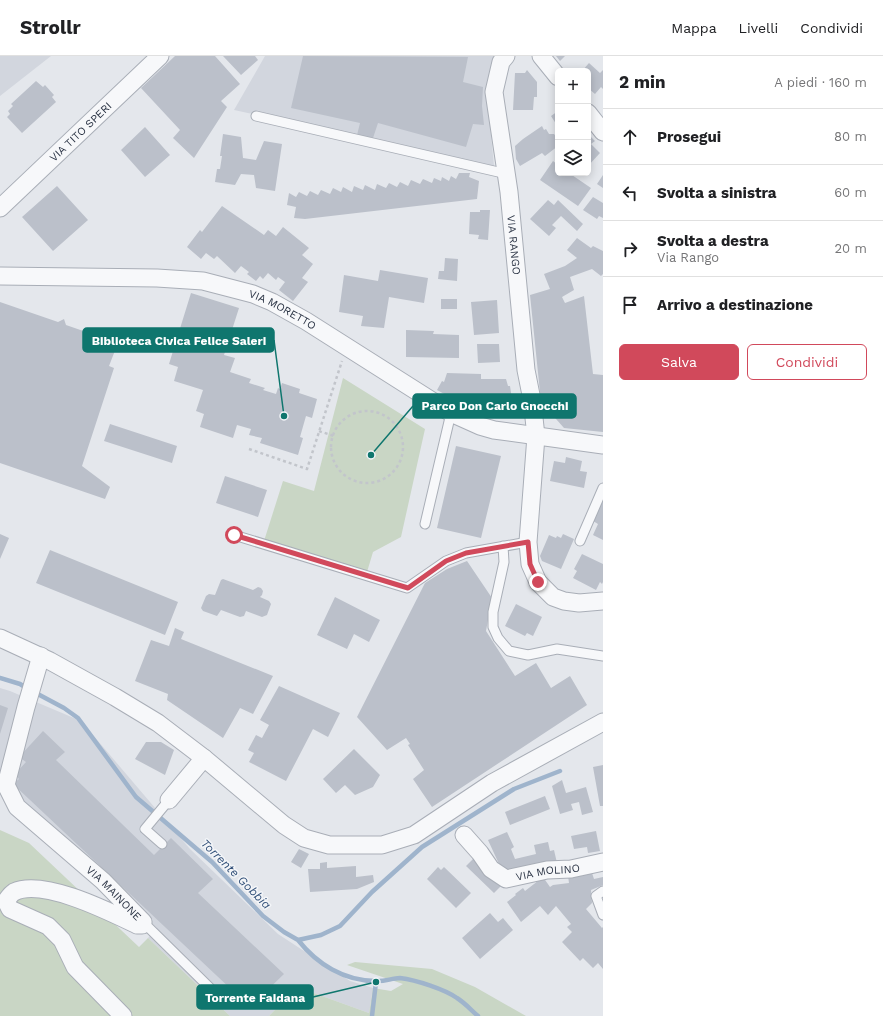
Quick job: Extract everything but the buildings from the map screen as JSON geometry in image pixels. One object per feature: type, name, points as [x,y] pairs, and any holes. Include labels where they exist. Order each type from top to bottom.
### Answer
[{"type":"street","name":"VIA TITO SPERI","points":[[0,208],[160,56]]},
{"type":"street","name":"VIA RANGO","points":[[506,56],[501,62],[494,92],[507,174],[526,370],[532,400],[536,436],[528,542],[530,564],[538,582],[553,597],[564,601],[579,603],[603,601]]},
{"type":"street","points":[[541,56],[555,72]]},
{"type":"street","points":[[591,117],[603,132]]},
{"type":"street","name":"VIA MORETTO","points":[[0,276],[158,278],[203,281],[253,294],[272,302],[306,321],[452,414],[480,426],[494,430],[536,436]]},
{"type":"street","points":[[536,436],[603,445]]},
{"type":"street","points":[[0,638],[39,663],[115,697],[158,723],[204,758],[284,825],[304,838],[329,845],[382,845],[414,836],[492,783],[603,722]]},
{"type":"street","name":"VIA MAINONE","points":[[39,663],[6,785],[17,807],[103,882],[143,922],[142,925],[137,925],[102,908],[50,890],[22,889],[3,900],[10,909],[48,926],[62,940],[75,967],[123,1016]]},
{"type":"street","points":[[169,800],[204,758]]},
{"type":"street","name":"VIA MOLINO","points":[[464,835],[480,853],[491,869],[506,879],[547,870],[571,869],[603,862]]},
{"type":"lane","points":[[256,116],[507,174]]},
{"type":"lane","points":[[425,524],[452,414]]},
{"type":"lane","points":[[580,541],[603,488]]},
{"type":"lane","points":[[234,535],[408,588],[446,561],[466,553],[528,542]]},
{"type":"lane","points":[[503,546],[504,562],[493,612],[493,627],[498,638],[509,651],[528,655],[557,649],[603,656]]},
{"type":"lane","points":[[162,844],[145,829],[169,800]]},
{"type":"lane","points":[[603,892],[596,896],[603,915]]},
{"type":"lane","points":[[143,922],[210,988]]},
{"type":"path","points":[[249,449],[307,468],[346,347]]},
{"type":"path","points":[[367,411],[379,413],[398,427],[404,450],[401,462],[385,479],[374,483],[362,483],[350,479],[341,472],[334,462],[332,450],[334,436],[337,428],[345,419],[356,413],[367,411]]},
{"type":"path","points":[[319,431],[334,436]]},
{"type":"shaded area","points":[[0,56],[51,56],[0,96]]},
{"type":"shaded area","points":[[265,56],[494,56],[487,93],[494,166],[234,110]]},
{"type":"shaded area","points":[[0,688],[81,721],[190,849],[278,934],[350,981],[373,988],[369,1013],[297,987],[269,1016],[230,1016],[148,938],[157,928],[18,795],[0,791]]},
{"type":"green space","points":[[343,378],[425,429],[401,537],[373,552],[367,572],[264,541],[283,481],[314,491]]},
{"type":"green space","points":[[0,830],[29,843],[139,947],[148,938],[230,1016],[0,1016]]},
{"type":"green space","points":[[355,962],[432,969],[475,987],[526,1016],[269,1016],[297,987],[369,1013],[373,988],[391,991],[403,984],[347,965]]},
{"type":"waterway","name":"Torrente Gobbia","points":[[0,678],[20,684],[28,689]]},
{"type":"waterway","name":"Torrente Gobbia","points":[[34,692],[64,708],[78,718],[136,797],[212,862],[263,916],[284,932],[298,940],[321,935],[340,926],[372,892],[422,847],[514,789],[560,771]]},
{"type":"waterway","points":[[298,940],[314,957],[332,970],[353,978],[364,980],[379,981],[400,978],[422,983],[437,988],[463,1002],[478,1016]]},
{"type":"waterway","points":[[372,1016],[376,982]]},
{"type":"place","name":"Biblioteca Civica Felice Saleri","points":[[284,416]]},
{"type":"place","name":"Parco Don Carlo Gnocchi","points":[[371,455]]},
{"type":"place","name":"Torrente Faidana","points":[[376,982]]},
{"type":"route","points":[[234,535],[408,588],[446,561],[466,553],[528,542],[530,564],[538,582]]}]
